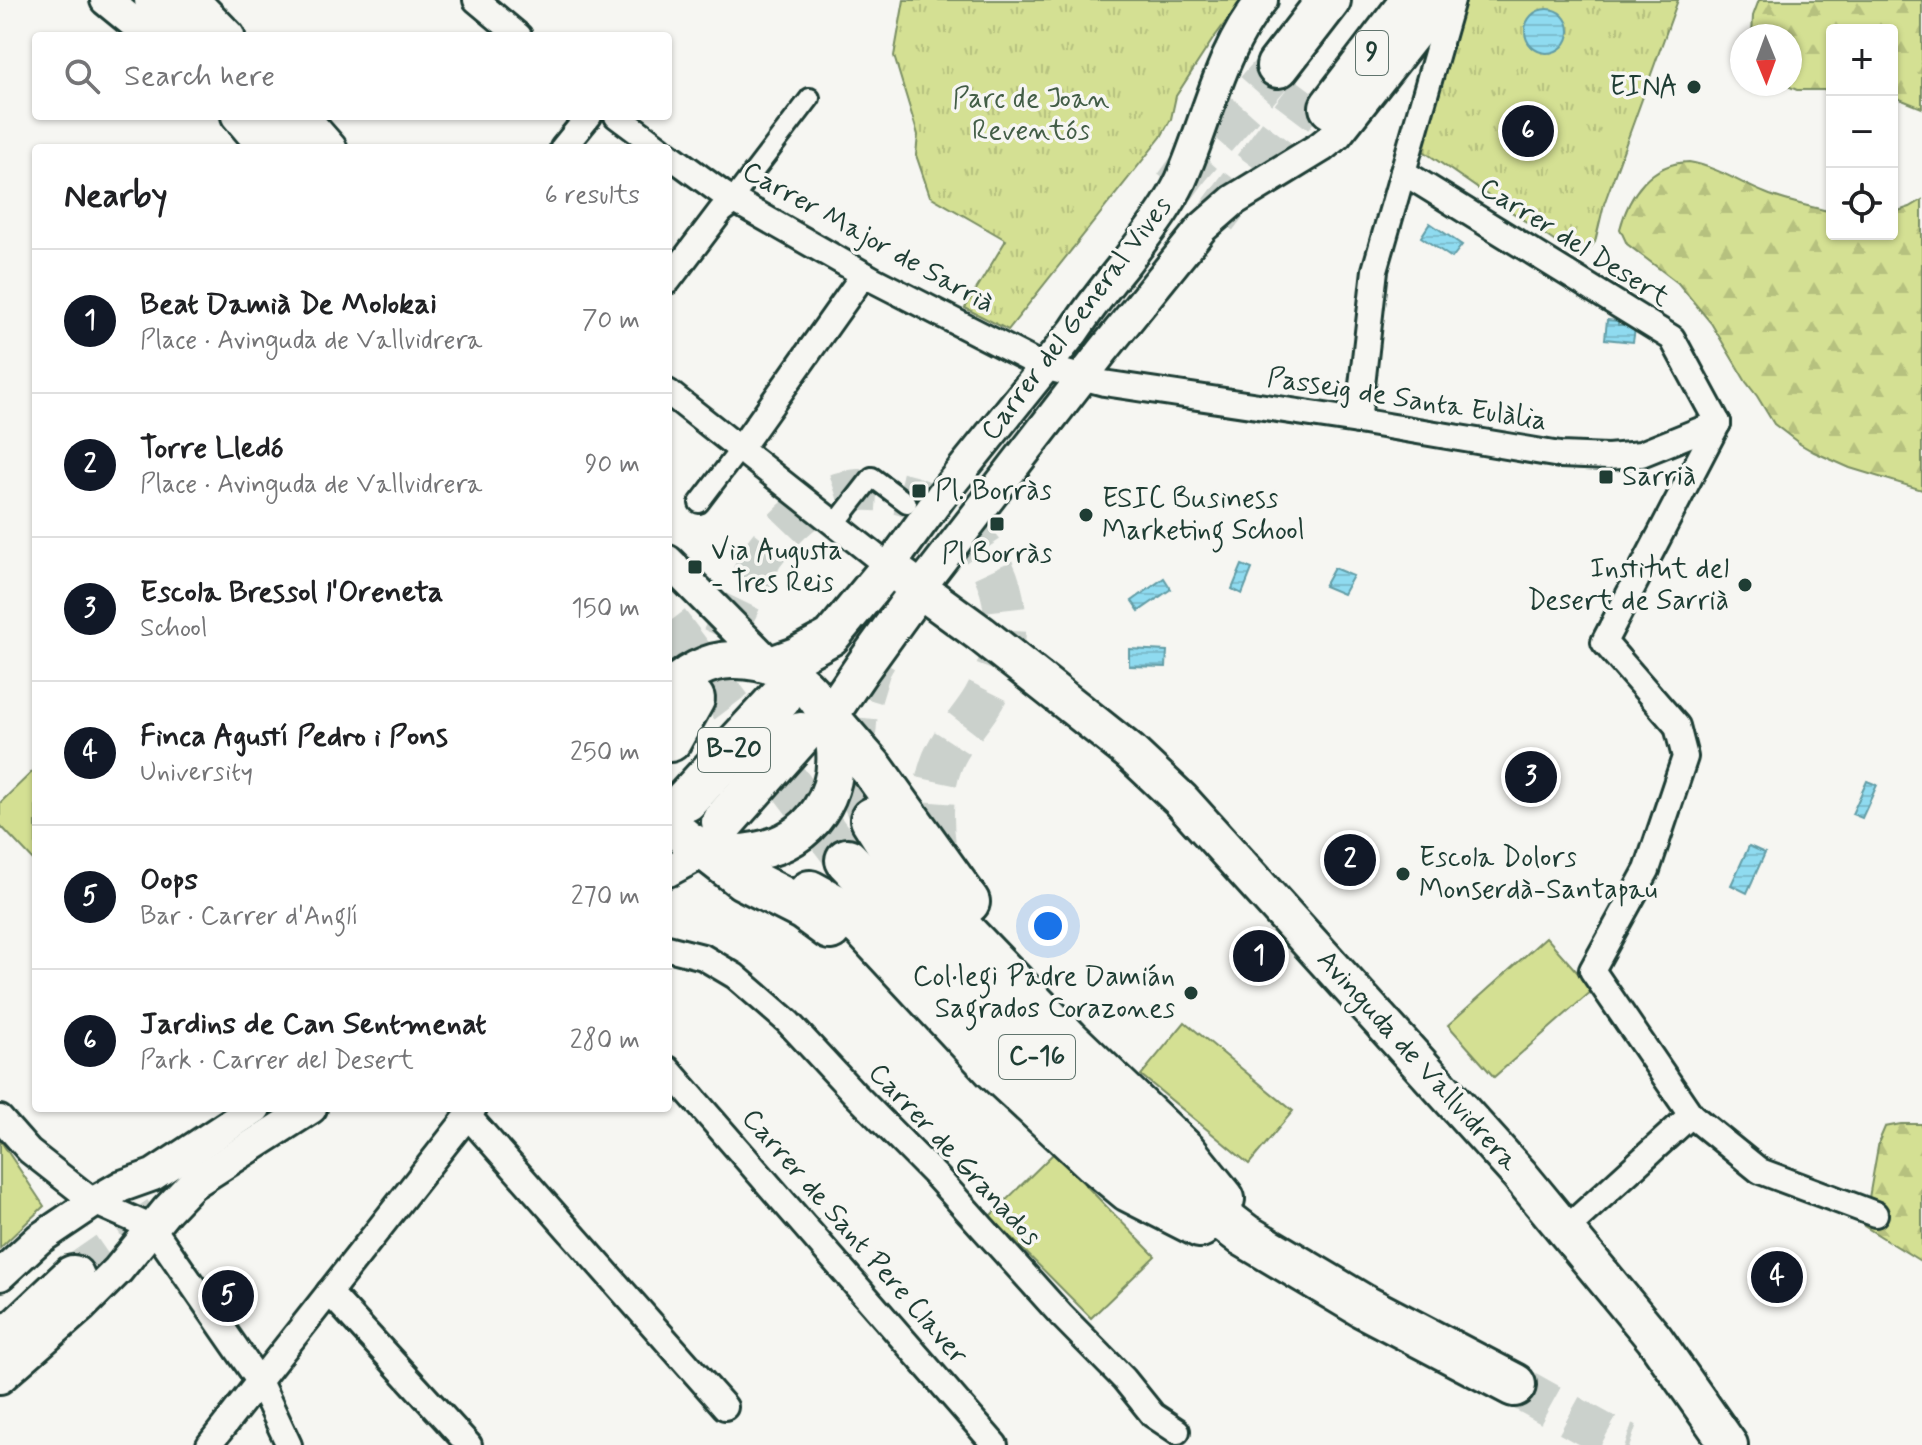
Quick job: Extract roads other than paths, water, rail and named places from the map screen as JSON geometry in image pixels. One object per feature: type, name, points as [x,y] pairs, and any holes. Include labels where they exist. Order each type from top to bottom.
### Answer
[{"type":"highway","points":[[156,0],[190,32]]},
{"type":"highway","points":[[1295,0],[1266,58],[1329,0]]},
{"type":"highway","name":"9","points":[[1381,0],[1321,99],[1413,0]]},
{"type":"highway","points":[[274,120],[295,144]]},
{"type":"highway","name":"B-20","points":[[677,811],[776,682]]},
{"type":"highway","points":[[672,731],[680,695]]},
{"type":"highway","points":[[815,726],[874,771],[989,929],[1047,992],[1136,1106]]},
{"type":"highway","name":"B-20","points":[[715,836],[815,726]]},
{"type":"highway","points":[[872,819],[896,857],[960,928],[1068,1040],[1185,1152],[1217,1190],[1244,1235]]},
{"type":"highway","points":[[715,836],[723,865],[804,909],[854,946],[938,1032],[994,1068]]},
{"type":"highway","name":"C-16","points":[[847,860],[1019,1041],[1148,1161],[1244,1235],[1363,1306],[1514,1385]]},
{"type":"highway","points":[[943,886],[960,928]]},
{"type":"highway","points":[[810,892],[843,910],[863,927],[994,1068],[1129,1190],[1200,1226],[1244,1235]]},
{"type":"highway","points":[[0,1307],[61,1269],[0,1346]]},
{"type":"main road","name":"Avinguda de Vallvidrera","points":[[889,567],[1047,685],[1165,783],[1519,1174],[1654,1338],[1729,1445]]},
{"type":"main road","name":"Carrer del General Vives","points":[[776,682],[796,656],[831,637],[889,567]]},
{"type":"main road","name":"Carrer del General Vives","points":[[815,726],[919,589]]},
{"type":"main road","points":[[677,811],[691,842],[715,836],[736,853],[767,848],[796,834],[812,820],[824,802],[835,769],[834,743],[815,726],[821,703],[787,671],[776,682],[758,661],[726,660],[698,668],[674,684],[680,695]]},
{"type":"street","points":[[106,0],[145,32]]},
{"type":"street","points":[[194,0],[225,32]]},
{"type":"street","points":[[476,0],[514,32]]},
{"type":"street","name":"Carrer del General Vives","points":[[889,567],[936,502],[1074,331],[1161,216],[1180,180],[1229,50],[1262,0]]},
{"type":"street","name":"Carrer del General Vives","points":[[919,589],[1202,228],[1234,200],[1337,134],[1443,0]]},
{"type":"street","points":[[1358,421],[1375,270],[1452,0]]},
{"type":"street","points":[[672,276],[721,211],[734,201],[810,98]]},
{"type":"street","points":[[240,120],[261,144]]},
{"type":"street","points":[[306,120],[328,144]]},
{"type":"street","points":[[566,144],[586,120]]},
{"type":"street","points":[[622,120],[655,144]]},
{"type":"street","name":"Carrer Major de Sarrià","points":[[672,157],[734,201],[864,274],[1044,367],[1083,378]]},
{"type":"street","name":"Carrer del Desert","points":[[1403,172],[1672,338],[1718,423]]},
{"type":"street","points":[[699,503],[864,274]]},
{"type":"street","name":"Passeig de Santa Eulàlia","points":[[1083,378],[1560,455],[1608,457],[1641,454],[1718,423]]},
{"type":"street","points":[[672,395],[889,567]]},
{"type":"street","points":[[1718,423],[1604,642],[1677,726],[1685,757],[1647,870],[1592,970],[1691,1115],[1760,1171],[1875,1214]]},
{"type":"street","points":[[840,518],[872,477],[907,503]]},
{"type":"street","points":[[672,565],[776,682]]},
{"type":"street","points":[[672,868],[715,836]]},
{"type":"street","name":"Carrer de Granados","points":[[672,949],[703,957],[735,976],[788,1022],[937,1177],[1062,1316],[1124,1379],[1153,1415],[1177,1431]]},
{"type":"street","name":"Carrer de Sant Pere Claver","points":[[672,1074],[995,1445]]},
{"type":"street","points":[[0,1275],[39,1239],[94,1202],[122,1186],[153,1175],[249,1112]]},
{"type":"street","points":[[0,1378],[118,1270],[192,1184],[305,1112]]},
{"type":"street","points":[[209,1445],[471,1112],[725,1407]]},
{"type":"street","points":[[1565,1230],[1691,1115]]},
{"type":"street","points":[[0,1118],[29,1151],[94,1202],[153,1228],[259,1381],[289,1445]]},
{"type":"street","points":[[329,1292],[469,1445]]},
{"type":"water","points":[[1547,9],[1562,16],[1569,31],[1562,46],[1547,53],[1532,46],[1525,31],[1532,16]]},
{"type":"water","points":[[1430,223],[1462,245],[1452,258],[1421,237]]},
{"type":"water","points":[[1607,320],[1618,321],[1618,325],[1629,325],[1635,329],[1633,342],[1605,339]]},
{"type":"water","points":[[1242,565],[1252,569],[1242,594],[1232,589]]},
{"type":"water","points":[[1334,568],[1353,576],[1343,594],[1324,586]]},
{"type":"water","points":[[1164,578],[1171,589],[1139,611],[1132,601]]},
{"type":"water","points":[[1129,649],[1167,651],[1166,667],[1129,666]]},
{"type":"water","points":[[1867,781],[1877,785],[1862,818],[1852,814]]},
{"type":"water","points":[[1749,846],[1765,853],[1747,893],[1731,885]]},
{"type":"tunnel","points":[[1175,187],[1278,66]]},
{"type":"tunnel","points":[[1216,218],[1311,91]]},
{"type":"tunnel","points":[[695,695],[762,556],[781,532],[803,512],[829,497],[859,490],[893,492],[925,502],[952,519],[975,541],[992,567],[1003,597],[1005,630],[999,664],[990,686],[950,747],[937,778],[933,819],[940,873]]},
{"type":"tunnel","points":[[672,628],[847,860]]},
{"type":"tunnel","points":[[872,819],[858,789],[854,746],[857,711],[870,668],[879,652]]},
{"type":"tunnel","points":[[73,1277],[164,1214]]},
{"type":"tunnel","points":[[1514,1385],[1612,1439],[1630,1445]]},
{"type":"place","name":"EINA","points":[[1694,87]]},
{"type":"place","name":"Jardins de Can Sentmenat","points":[[1528,131]]},
{"type":"place","name":"Sarrià","points":[[1606,477]]},
{"type":"place","name":"Pl. Borràs","points":[[919,491]]},
{"type":"place","name":"ESIC Business Marketing School","points":[[1086,515]]},
{"type":"place","name":"Pl Borràs","points":[[997,524]]},
{"type":"place","name":"Via Augusta - Tres Reis","points":[[695,567]]},
{"type":"place","name":"Institut del Desert de Sarrià","points":[[1745,585]]},
{"type":"place","name":"Escola Bressol l'Oreneta","points":[[1531,777]]},
{"type":"place","name":"Torre Lledó","points":[[1350,860]]},
{"type":"place","name":"Escola Dolors Monserdà-Santapau","points":[[1403,874]]},
{"type":"place","name":"Beat Damià De Molokai","points":[[1259,956]]},
{"type":"place","name":"Col·legi Padre Damián Sagrados Corazones","points":[[1191,993]]},
{"type":"place","name":"Finca Agustí Pedro i Pons","points":[[1777,1277]]},
{"type":"place","name":"Oops","points":[[228,1296]]},
{"type":"park label","name":"Parc de Joan Reventós","points":[[1031,115]]}]
